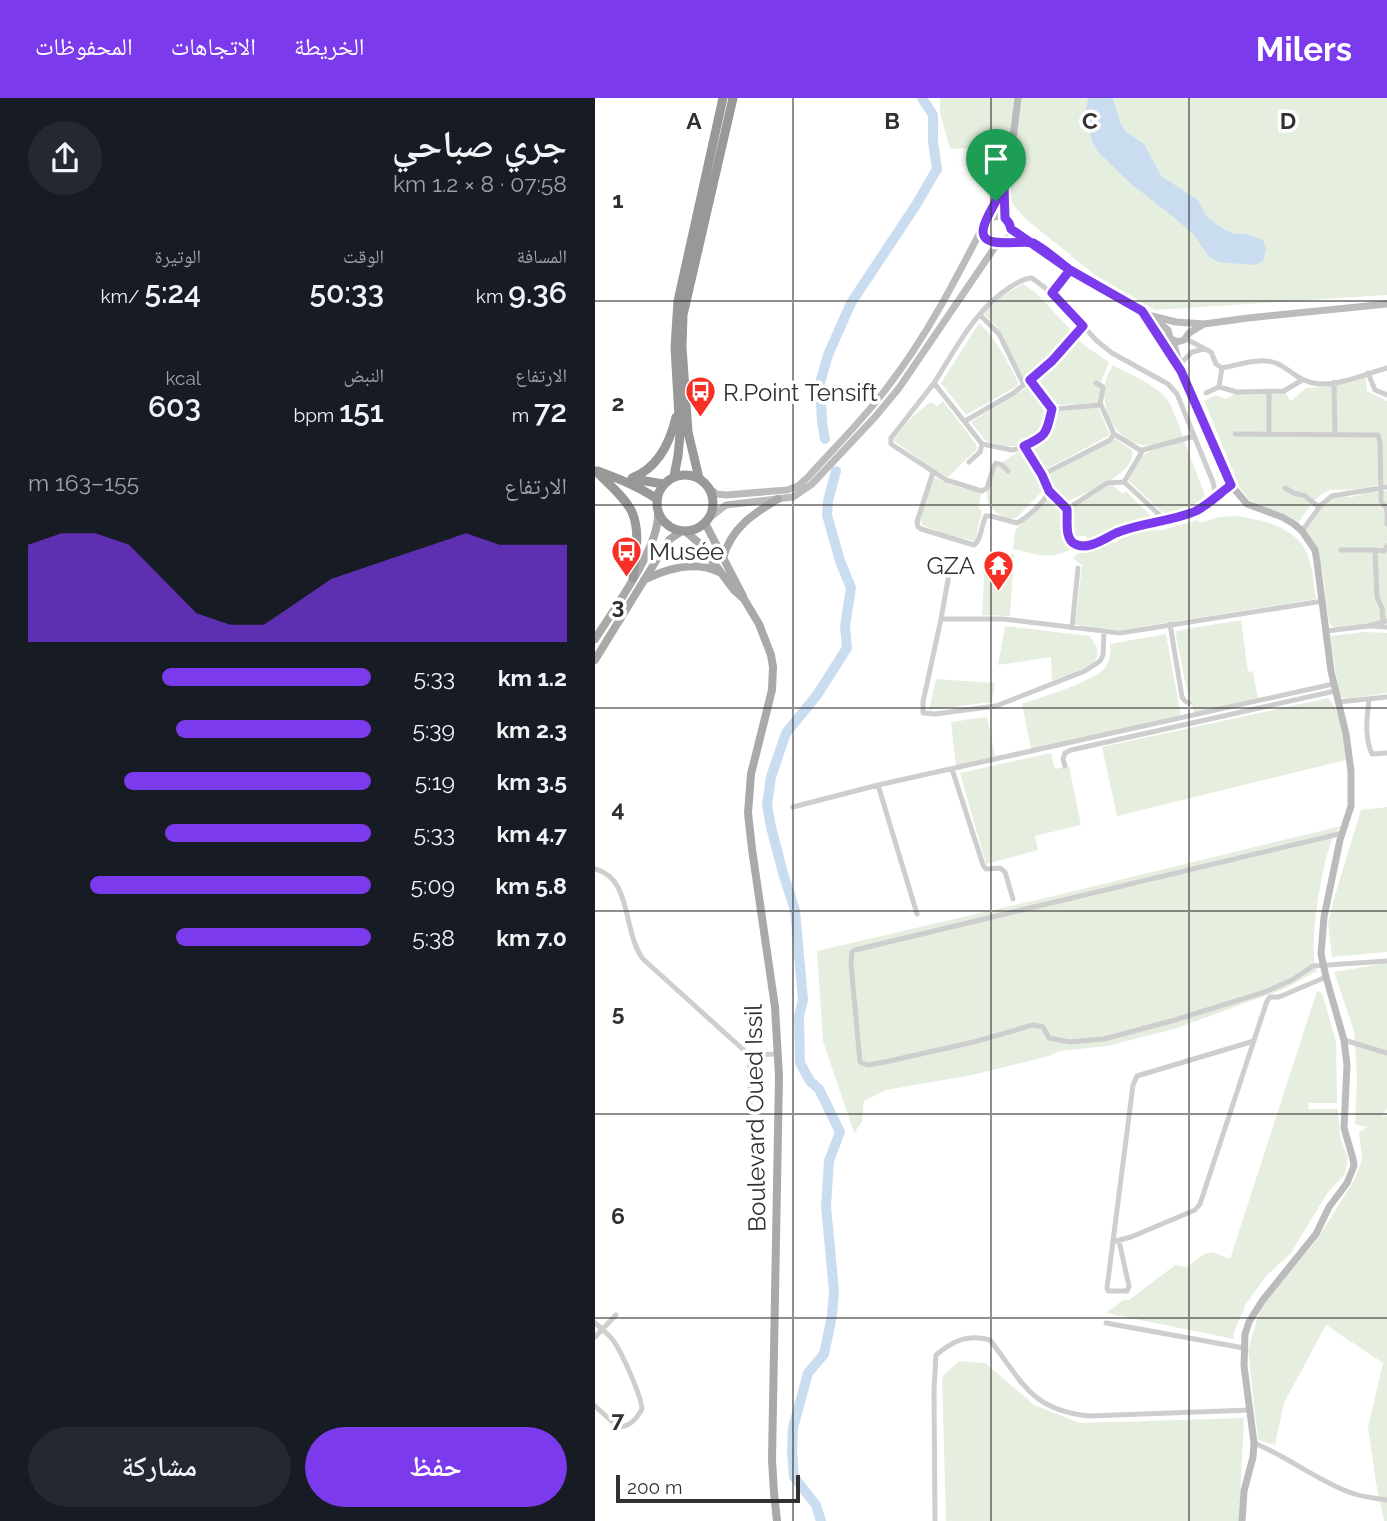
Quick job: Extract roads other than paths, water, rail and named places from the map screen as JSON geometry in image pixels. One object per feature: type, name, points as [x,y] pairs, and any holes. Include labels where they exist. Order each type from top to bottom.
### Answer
[{"type":"highway","points":[[674,476],[680,447],[675,347],[678,301],[723,98]]},
{"type":"highway","points":[[699,478],[688,432],[682,347],[683,315],[733,98]]},
{"type":"highway","points":[[632,478],[647,471],[661,456],[678,409]]},
{"type":"highway","points":[[596,470],[620,478],[656,499]]},
{"type":"highway","points":[[596,470],[631,512],[637,536],[637,580]]},
{"type":"highway","points":[[687,474],[699,478],[709,488],[713,501],[713,508],[706,521],[694,529],[684,531],[668,526],[658,514],[656,499],[663,484],[674,476],[687,474]]},
{"type":"highway","points":[[620,478],[663,484]]},
{"type":"main road","points":[[723,558],[726,545],[737,528],[778,499]]},
{"type":"main road","points":[[595,660],[637,580],[659,522],[658,514]]},
{"type":"main road","name":"Boulevard Oued Issil","points":[[706,521],[759,624],[773,667],[770,703],[750,780],[748,813],[775,1007],[778,1055],[772,1460],[777,1521]]},
{"type":"main road","points":[[595,639],[670,539],[684,531]]},
{"type":"main road","name":"Boulevard Oued Issil","points":[[684,531],[699,543],[744,599]]},
{"type":"main road","points":[[637,580],[689,566],[722,573]]},
{"type":"street","points":[[709,488],[717,494],[726,495],[781,491],[810,481],[842,453],[899,388],[1001,243],[1010,236],[1011,229],[1005,218],[1004,186],[1018,98]]},
{"type":"street","points":[[706,521],[726,505],[799,494],[839,443],[884,393],[906,361],[935,316],[1004,186]]},
{"type":"street","points":[[1005,218],[995,216],[985,223],[983,233],[986,239],[1001,243],[1033,243]]},
{"type":"street","points":[[1011,229],[1070,270],[1150,316],[1168,330],[1170,338],[1182,338],[1211,352],[1216,364],[1222,368],[1265,361],[1276,363],[1302,380],[1319,384],[1387,368]]},
{"type":"street","points":[[1052,293],[1070,270]]},
{"type":"street","points":[[1008,471],[1002,465],[996,464],[985,491],[952,482],[933,472],[895,448],[890,441],[934,383],[970,327],[993,299],[1023,279],[1032,278],[1052,293],[1097,341],[1112,353],[1173,389],[1213,482],[1214,497]]},
{"type":"street","points":[[1150,316],[1204,324],[1387,304]]},
{"type":"street","points":[[1142,311],[1181,367],[1231,485],[1240,498],[1247,504],[1294,524],[1315,550],[1334,688],[1346,734],[1351,771],[1351,806],[1324,917],[1321,954],[1344,1040],[1347,1065],[1344,1128],[1353,1159],[1352,1174],[1329,1207],[1316,1234],[1253,1313],[1245,1334],[1244,1366],[1254,1443],[1244,1492],[1242,1521]]},
{"type":"street","points":[[980,315],[999,334],[1027,382],[1052,409]]},
{"type":"street","points":[[1180,322],[1188,329],[1182,338],[1181,367]]},
{"type":"street","points":[[1168,330],[1172,324],[1180,322]]},
{"type":"street","points":[[1182,338],[1204,324]]},
{"type":"street","points":[[965,421],[1012,394],[1027,382],[1052,361],[1083,326]]},
{"type":"street","points":[[1181,367],[1188,355],[1204,349]]},
{"type":"street","points":[[1219,387],[1222,368]]},
{"type":"street","points":[[1368,373],[1375,390],[1387,395]]},
{"type":"street","points":[[1206,393],[1219,387],[1237,392],[1284,391],[1302,380]]},
{"type":"street","points":[[1334,382],[1335,434]]},
{"type":"street","points":[[934,383],[982,444],[1017,450],[1038,440],[1045,433],[1052,409]]},
{"type":"street","points":[[1096,383],[1103,387],[1101,405],[1114,434],[1136,448],[1143,450],[1194,436]]},
{"type":"street","points":[[1269,392],[1269,434]]},
{"type":"street","points":[[1052,409],[1101,405]]},
{"type":"street","points":[[1042,475],[1110,440],[1114,434]]},
{"type":"street","points":[[1235,434],[1374,434],[1387,438]]},
{"type":"street","points":[[1380,438],[1384,487],[1381,501],[1387,509],[1387,524]]},
{"type":"street","points":[[969,462],[980,452],[982,444]]},
{"type":"street","points":[[1024,446],[1049,491],[1067,509],[1068,535],[1075,544],[1081,546],[1088,546],[1118,532],[1193,512],[1231,485]]},
{"type":"street","points":[[1124,482],[1143,450]]},
{"type":"street","points":[[933,472],[917,522],[918,527],[971,544],[977,544],[986,516],[1017,523],[1046,498],[1049,491]]},
{"type":"street","points":[[1067,509],[1107,483],[1117,481],[1124,482],[1164,519]]},
{"type":"street","points":[[1302,531],[1326,499],[1384,487]]},
{"type":"street","points":[[1285,488],[1305,496],[1319,507]]},
{"type":"street","points":[[1341,550],[1386,550]]},
{"type":"street","points":[[1326,631],[1386,623],[1377,597],[1375,550]]},
{"type":"street","points":[[951,563],[923,713],[935,714],[996,706],[1085,671],[1100,662],[1104,632]]},
{"type":"street","points":[[1072,628],[1077,568]]},
{"type":"street","points":[[941,619],[1003,619],[1120,633],[1322,601]]},
{"type":"street","points":[[1170,624],[1182,697],[1189,703]]},
{"type":"street","points":[[1065,766],[1065,753],[1071,750],[1334,688]]},
{"type":"street","points":[[793,807],[877,785],[1334,688]]},
{"type":"street","points":[[1338,702],[1387,697]]},
{"type":"street","points":[[1369,699],[1366,731],[1368,744],[1372,754],[1387,753]]},
{"type":"street","points":[[953,769],[983,865],[986,869],[1000,868],[1005,872],[1013,899]]},
{"type":"street","points":[[877,785],[917,914]]},
{"type":"street","points":[[1343,833],[855,950],[852,952],[852,964],[859,1060],[861,1064],[868,1065],[885,1062],[974,1042],[1033,1025],[1043,1027],[1049,1038],[1054,1040],[1069,1042],[1104,1039],[1265,992],[1314,966],[1387,961]]},
{"type":"street","points":[[595,869],[606,873],[618,886],[632,940],[643,959],[748,1055],[750,1108]]},
{"type":"street","points":[[1112,1242],[1195,1209],[1200,1204],[1267,1001],[1270,997],[1279,997],[1326,977]]},
{"type":"street","points":[[1344,1040],[1387,1053]]},
{"type":"street","points":[[1119,1241],[1129,1284],[1129,1289],[1124,1292],[1107,1290],[1133,1085],[1137,1076],[1254,1041]]},
{"type":"street","points":[[748,1055],[778,1055]]},
{"type":"street","points":[[595,1337],[616,1315]]},
{"type":"street","points":[[595,1323],[616,1345],[637,1391],[642,1409],[635,1418],[621,1427],[595,1406]]},
{"type":"street","points":[[1106,1323],[1244,1348]]},
{"type":"street","points":[[935,1521],[936,1354],[963,1339],[976,1336],[990,1340],[1029,1393],[1040,1401],[1072,1414],[1100,1416],[1250,1410]]},
{"type":"street","points":[[1254,1443],[1280,1454],[1352,1494],[1387,1500]]},
{"type":"water","points":[[1088,98],[1113,98],[1125,131],[1144,144],[1161,176],[1198,200],[1207,217],[1225,230],[1263,240],[1266,250],[1263,261],[1255,265],[1219,262],[1209,257],[1194,235],[1130,183],[1098,152],[1085,115]]},
{"type":"waterway","points":[[825,439],[820,383],[828,355],[851,303],[937,169],[933,115],[922,98]]},
{"type":"waterway","points":[[821,1521],[816,1505],[794,1477],[793,1428],[808,1373],[824,1354],[832,1316],[834,1291],[826,1206],[829,1161],[840,1132],[819,1089],[810,1081],[800,1063],[799,1016],[803,1000],[795,910],[767,805],[771,777],[786,733],[817,695],[847,648],[845,626],[851,588],[827,515],[836,471]]},
{"type":"place","name":"R.Point Tensift","points":[[700,419]]},
{"type":"place","name":"Musée","points":[[626,578]]},
{"type":"place","name":"GZA","points":[[998,592]]}]
